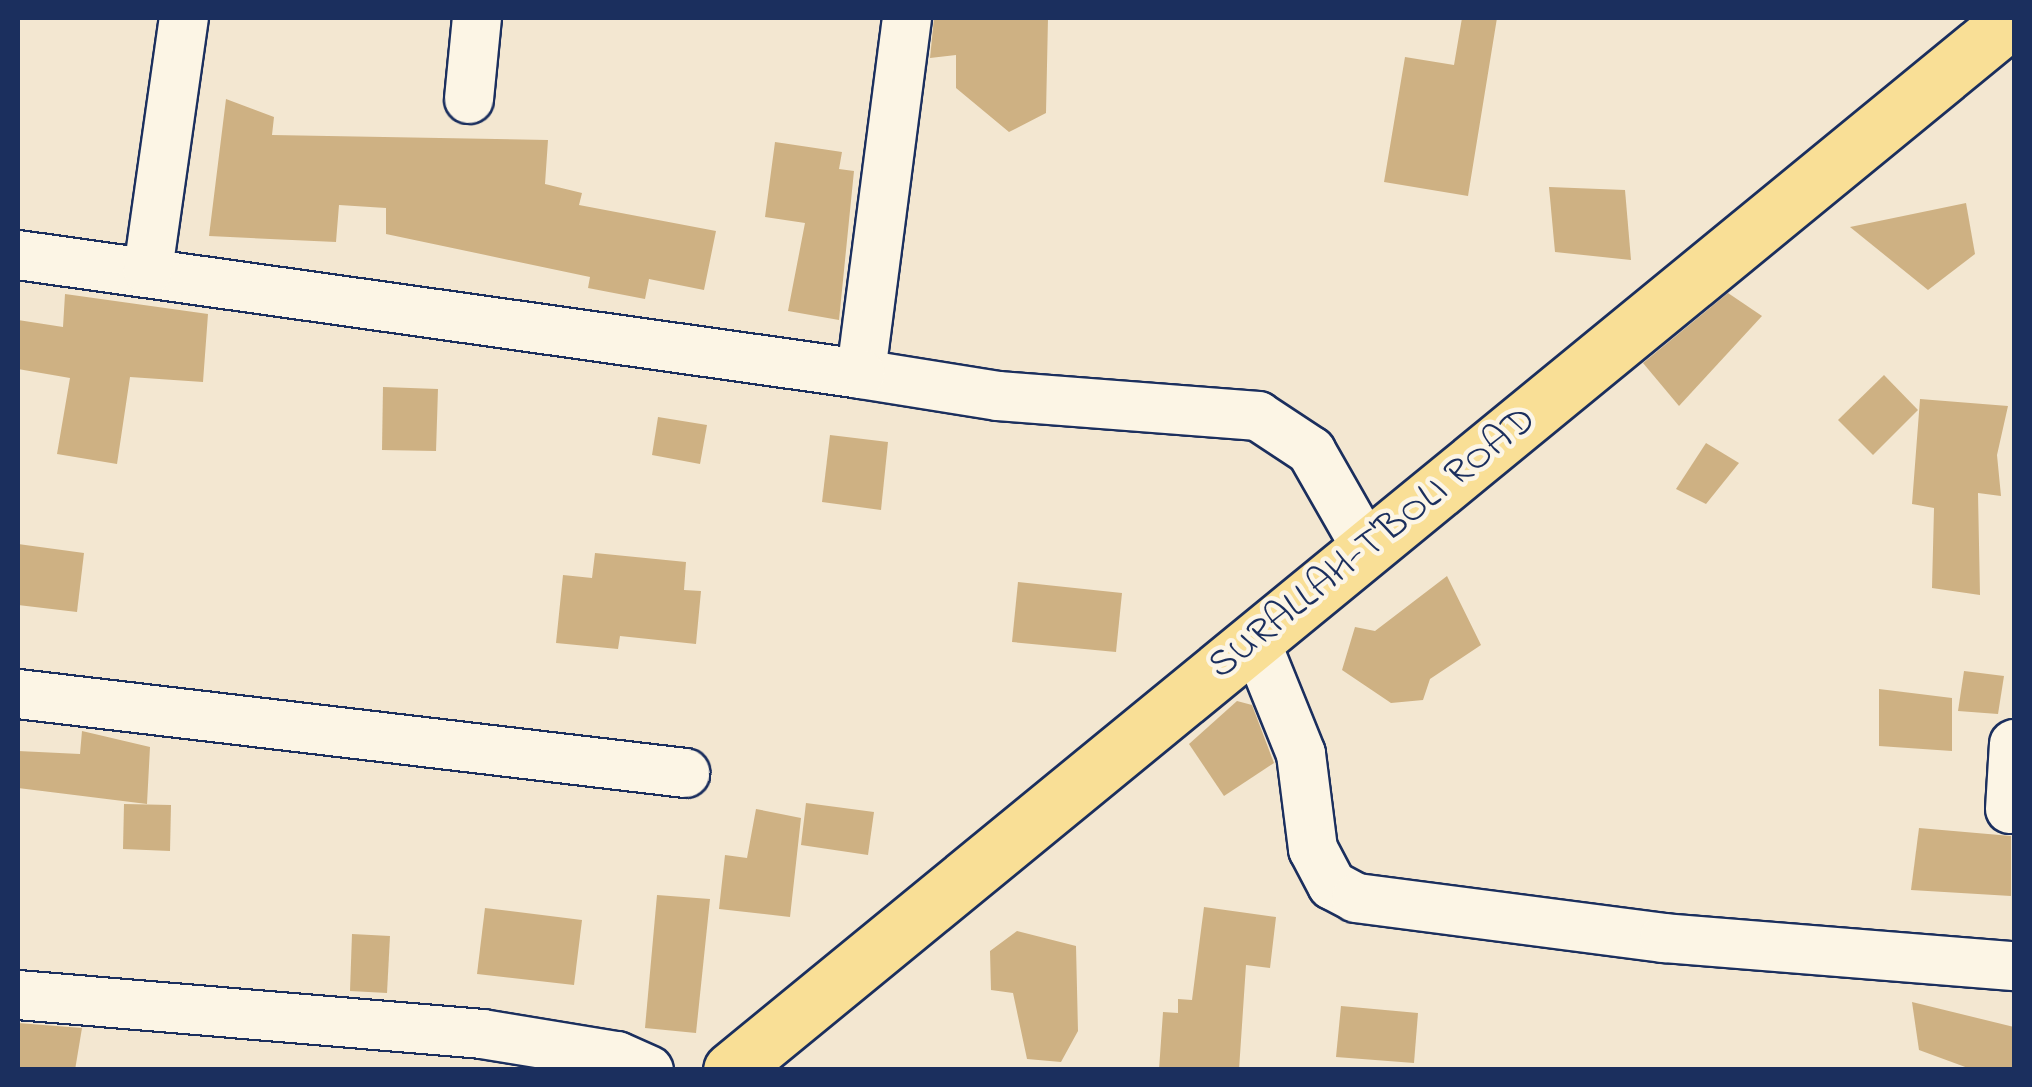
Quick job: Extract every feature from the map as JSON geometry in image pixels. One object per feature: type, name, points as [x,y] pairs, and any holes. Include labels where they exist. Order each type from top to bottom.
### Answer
[{"type":"main road","name":"SURALLAH-T'BOLI ROAD","points":[[731,1070],[2014,18]]},
{"type":"street","points":[[148,270],[184,18]]},
{"type":"street","points":[[470,100],[477,18]]},
{"type":"street","points":[[861,374],[907,18]]},
{"type":"street","points":[[18,255],[148,270],[998,396],[1258,416],[1311,451],[1367,548]]},
{"type":"street","points":[[1254,640],[1301,754],[1312,848],[1332,886],[1356,898],[1645,936],[2014,966]]},
{"type":"street","points":[[18,694],[685,773]]},
{"type":"street","points":[[2010,810],[2014,744]]},
{"type":"street","points":[[18,995],[482,1034],[618,1056],[649,1070]]},
{"type":"building","points":[[934,18],[1048,18],[1046,113],[1009,132],[956,88],[956,55],[930,58]]},
{"type":"building","points":[[1462,18],[1497,18],[1468,196],[1384,182],[1405,57],[1454,65]]},
{"type":"building","points":[[226,99],[274,117],[272,135],[548,140],[545,184],[582,193],[579,205],[716,231],[704,290],[649,279],[645,299],[588,288],[590,277],[386,234],[386,208],[339,205],[336,242],[209,236]]},
{"type":"building","points":[[775,142],[842,152],[839,169],[854,171],[839,320],[788,311],[805,223],[765,217]]},
{"type":"building","points":[[1549,187],[1625,190],[1631,260],[1555,252]]},
{"type":"building","points":[[1966,203],[1975,254],[1928,290],[1850,227]]},
{"type":"building","points":[[1728,293],[1762,316],[1679,406],[1643,363]]},
{"type":"building","points":[[65,294],[208,314],[203,382],[130,377],[117,464],[57,454],[70,378],[18,369],[18,320],[63,327]]},
{"type":"building","points":[[1884,375],[1918,410],[1873,455],[1838,420]]},
{"type":"building","points":[[383,387],[438,389],[436,451],[382,450]]},
{"type":"building","points":[[1920,399],[2008,406],[1997,455],[2001,496],[1978,493],[1980,595],[1932,588],[1934,508],[1912,504]]},
{"type":"building","points":[[658,417],[707,425],[700,464],[652,455]]},
{"type":"building","points":[[830,435],[888,442],[881,510],[822,502]]},
{"type":"building","points":[[1706,443],[1739,463],[1706,504],[1676,489]]},
{"type":"building","points":[[18,544],[84,553],[77,612],[18,605]]},
{"type":"building","points":[[595,553],[686,562],[684,590],[701,591],[696,644],[620,636],[618,649],[556,643],[563,575],[592,578]]},
{"type":"building","points":[[1447,576],[1481,645],[1430,679],[1423,700],[1391,703],[1342,670],[1355,627],[1375,631]]},
{"type":"building","points":[[1018,582],[1122,593],[1116,652],[1012,642]]},
{"type":"building","points":[[1964,671],[2004,676],[1998,714],[1958,711]]},
{"type":"building","points":[[1879,689],[1952,698],[1952,751],[1879,746]]},
{"type":"building","points":[[1237,701],[1252,705],[1274,763],[1224,796],[1189,744]]},
{"type":"building","points":[[82,731],[150,747],[147,804],[18,788],[18,751],[80,754]]},
{"type":"building","points":[[806,803],[874,812],[868,855],[801,845]]},
{"type":"building","points":[[124,804],[171,805],[170,851],[123,849]]},
{"type":"building","points":[[756,809],[801,818],[790,917],[719,909],[725,855],[747,858]]},
{"type":"building","points":[[1919,828],[2011,836],[2011,896],[1911,890]]},
{"type":"building","points":[[657,895],[710,899],[696,1033],[645,1028]]},
{"type":"building","points":[[1204,907],[1276,917],[1270,968],[1246,965],[1239,1070],[1159,1070],[1163,1012],[1178,1013],[1178,999],[1192,1000]]},
{"type":"building","points":[[485,908],[582,920],[574,985],[477,974]]},
{"type":"building","points":[[1017,931],[1076,946],[1078,1031],[1061,1062],[1027,1059],[1013,993],[991,990],[990,951]]},
{"type":"building","points":[[352,934],[390,936],[387,993],[350,991]]},
{"type":"building","points":[[1912,1002],[2014,1027],[2014,1069],[1968,1068],[1919,1050]]},
{"type":"building","points":[[1341,1006],[1418,1013],[1414,1063],[1336,1057]]},
{"type":"building","points":[[18,1023],[82,1028],[75,1070],[18,1070]]}]
